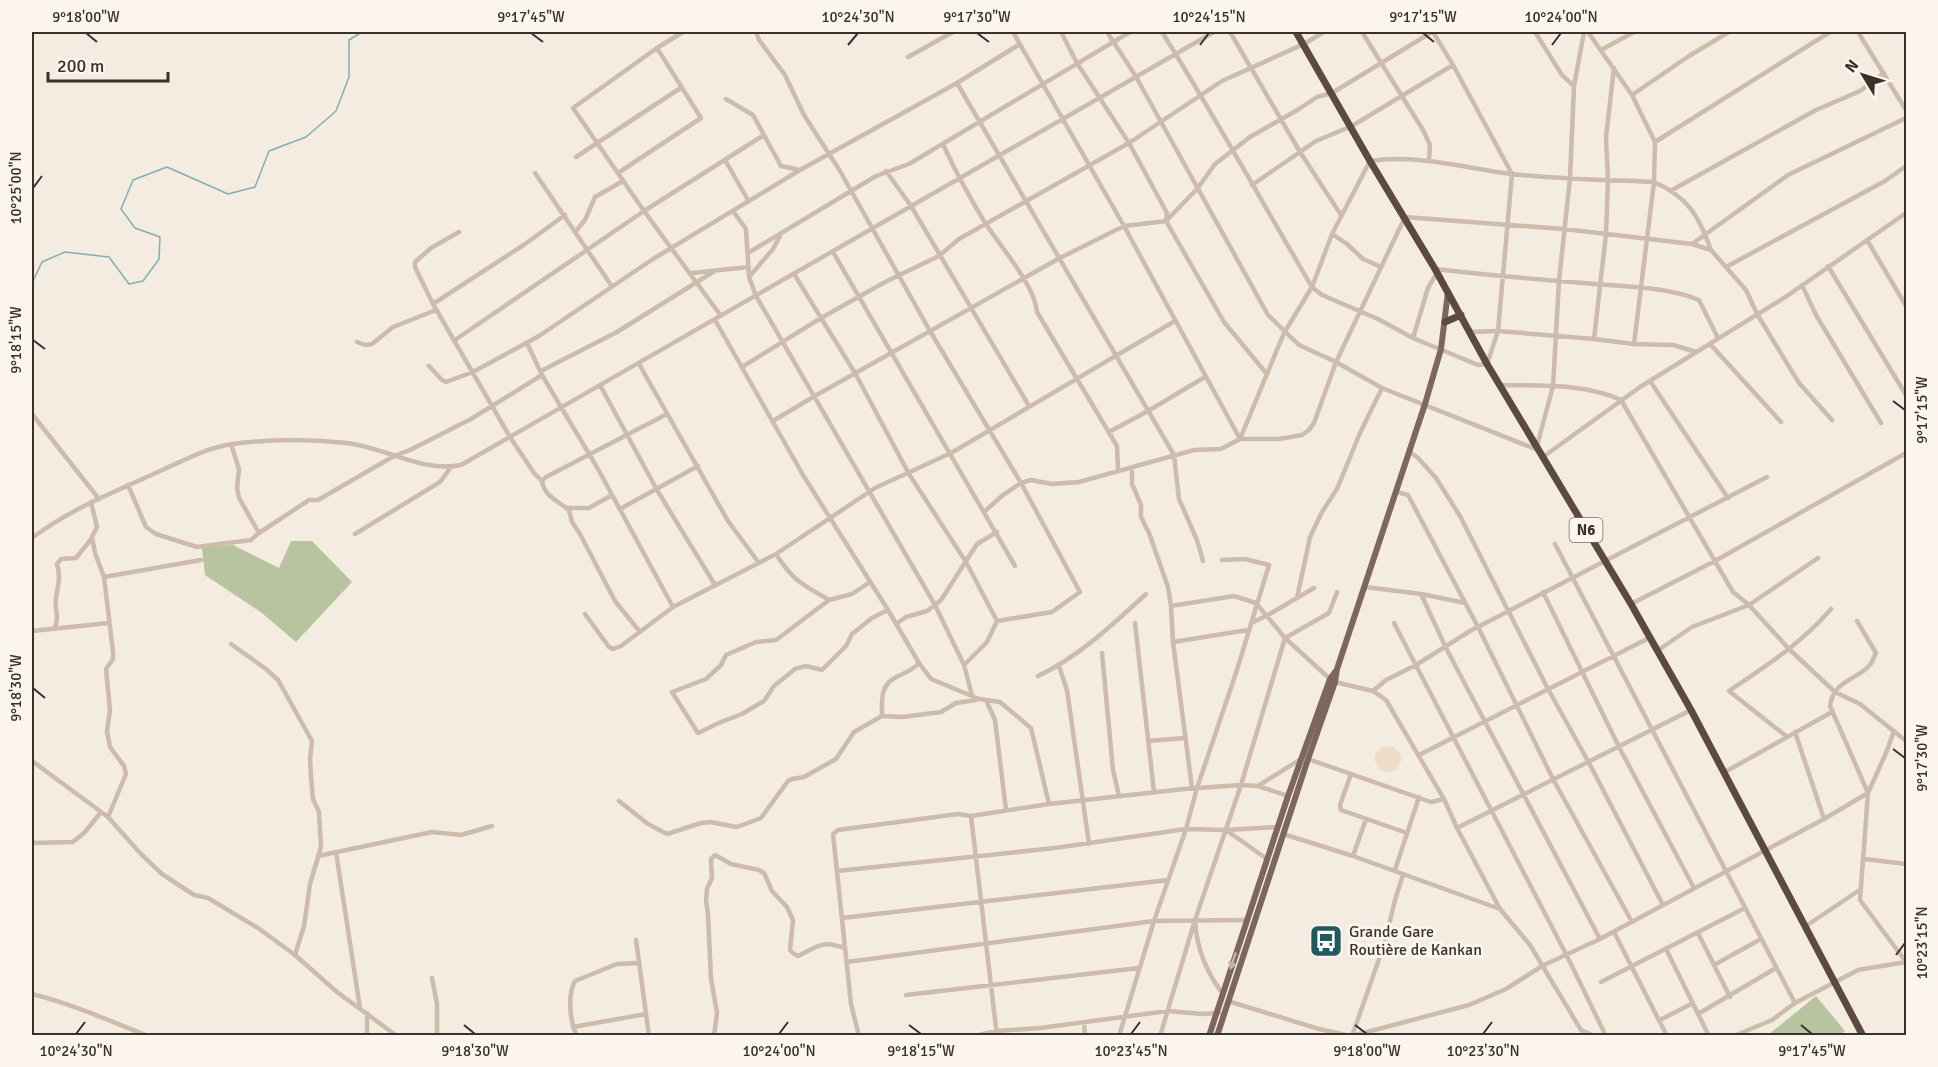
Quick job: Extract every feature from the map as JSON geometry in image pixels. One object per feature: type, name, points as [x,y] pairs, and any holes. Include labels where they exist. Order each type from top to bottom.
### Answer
[{"type":"highway","name":"N6","points":[[1296,32],[1405,217],[1499,385],[1631,604],[1691,710],[1863,1035]]},
{"type":"highway","points":[[1445,322],[1461,315]]},
{"type":"main road","points":[[1209,1035],[1288,796],[1333,681],[1410,452],[1441,350],[1448,292]]},
{"type":"main road","points":[[1217,1035],[1283,834],[1304,759]]},
{"type":"street","points":[[683,32],[573,108],[644,211],[722,316]]},
{"type":"street","points":[[756,32],[759,40],[785,75],[804,115],[873,228],[988,431],[1021,483],[1080,592],[1052,612],[997,621]]},
{"type":"street","points":[[908,57],[953,32]]},
{"type":"street","points":[[1013,32],[1090,165],[1240,439]]},
{"type":"street","points":[[1061,32],[1077,63],[1129,143],[1167,213],[1166,221],[1224,322],[1266,372]]},
{"type":"street","points":[[1107,32],[1135,75],[1268,315],[1284,333],[1299,345],[1383,388],[1539,451]]},
{"type":"street","points":[[748,253],[886,171],[909,164],[1130,32]]},
{"type":"street","points":[[773,421],[813,396],[1058,259],[1124,226],[1166,221],[1197,189],[1215,164],[1232,151],[1250,136],[1317,97],[1332,93],[1433,32],[1512,174],[1498,331],[1487,364],[1478,365],[1413,338],[1322,295],[1312,287],[1232,151],[1199,96],[1175,53],[1162,32]]},
{"type":"street","points":[[32,538],[59,518],[91,502],[193,456],[231,444],[300,440],[349,443],[440,467],[451,467],[473,460],[1135,75],[1214,32]]},
{"type":"street","points":[[1230,32],[1280,120],[1341,215]]},
{"type":"street","points":[[742,367],[821,318],[939,256],[959,239],[1129,143],[1222,81],[1304,44],[1324,32]]},
{"type":"street","points":[[1362,32],[1430,145],[1429,160]]},
{"type":"street","points":[[1535,32],[1562,75],[1574,86]]},
{"type":"street","points":[[1539,451],[1552,386],[1559,281],[1570,178],[1574,86],[1586,32]]},
{"type":"street","points":[[1586,32],[1632,95],[1655,142],[1654,182],[1634,344]]},
{"type":"street","points":[[1601,50],[1634,32]]},
{"type":"street","points":[[1632,95],[1729,32]]},
{"type":"street","points":[[1655,142],[1830,32]]},
{"type":"street","points":[[1858,32],[1906,110]]},
{"type":"street","points":[[429,366],[446,382],[473,372],[527,343],[611,285],[733,212],[748,200],[957,83],[1020,44]]},
{"type":"street","points":[[618,173],[701,118],[657,48]]},
{"type":"street","points":[[1252,185],[1316,141],[1352,126],[1453,65]]},
{"type":"street","points":[[1594,339],[1605,234],[1608,180],[1606,137],[1614,68]]},
{"type":"street","points":[[1672,190],[1816,110],[1860,91],[1884,73]]},
{"type":"street","points":[[957,83],[1000,154],[1024,202],[1174,455],[1179,499],[1203,561]]},
{"type":"street","points":[[576,157],[682,87]]},
{"type":"street","points":[[726,99],[753,115],[781,166],[800,170]]},
{"type":"street","points":[[1692,244],[1788,175],[1906,118]]},
{"type":"street","points":[[455,340],[644,211],[764,135]]},
{"type":"street","points":[[943,144],[959,179],[985,224],[1023,279],[1036,302],[1037,312],[1117,446],[1118,471]]},
{"type":"street","points":[[1240,439],[1284,333],[1312,287],[1332,234],[1370,161],[1392,158],[1429,160],[1512,174],[1654,182],[1672,190],[1693,210],[1711,250],[1746,291],[1757,314],[1799,383],[1832,420]]},
{"type":"street","points":[[725,160],[748,200]]},
{"type":"street","points":[[1726,267],[1885,181],[1906,166]]},
{"type":"street","points":[[886,171],[911,206],[1029,406]]},
{"type":"street","points":[[535,173],[611,285]]},
{"type":"street","points":[[576,231],[585,220],[595,197],[623,181]]},
{"type":"street","points":[[733,212],[746,229],[749,277],[756,296],[935,605],[964,665],[975,699]]},
{"type":"street","points":[[1539,451],[1802,285],[1906,213]]},
{"type":"street","points":[[433,304],[565,215]]},
{"type":"street","points":[[985,511],[1021,483],[1030,480],[1052,484],[1079,482],[1194,450],[1221,448],[1240,439],[1278,439],[1302,435],[1314,423],[1336,362],[1405,217],[1564,229],[1692,244],[1711,250]]},
{"type":"street","points":[[459,232],[431,248],[415,262],[421,282],[510,437],[542,481],[542,485],[552,500],[570,513],[572,522],[615,601],[640,632]]},
{"type":"street","points":[[749,277],[773,249],[782,233]]},
{"type":"street","points":[[1332,234],[1363,259],[1381,267]]},
{"type":"street","points":[[1867,240],[1906,306]]},
{"type":"street","points":[[833,252],[1015,566]]},
{"type":"street","points":[[1828,266],[1906,395]]},
{"type":"street","points":[[692,273],[748,267]]},
{"type":"street","points":[[1413,338],[1428,288],[1436,271],[1641,288],[1689,296],[1699,300],[1718,338]]},
{"type":"street","points":[[128,485],[146,527],[156,534],[198,548],[251,540],[259,532],[309,500],[318,500],[394,456],[440,435],[492,406],[541,373],[617,332],[713,272]]},
{"type":"street","points":[[794,274],[855,373],[909,474],[966,562],[997,621]]},
{"type":"street","points":[[1802,285],[1816,315],[1881,423]]},
{"type":"street","points":[[357,342],[365,345],[372,344],[393,327],[436,309]]},
{"type":"street","points":[[715,320],[830,520],[931,679],[975,699],[1000,702],[1031,728],[1049,804]]},
{"type":"street","points":[[585,614],[609,647],[614,649],[621,646],[674,607],[776,554],[869,493],[951,453],[1175,321]]},
{"type":"street","points":[[1470,332],[1555,334],[1634,344],[1673,345],[1696,352]]},
{"type":"street","points":[[527,343],[541,373],[674,607]]},
{"type":"street","points":[[1710,344],[1781,422]]},
{"type":"street","points":[[639,364],[728,521],[759,563]]},
{"type":"street","points":[[1109,432],[1205,377]]},
{"type":"street","points":[[1650,381],[1728,498]]},
{"type":"street","points":[[1499,385],[1552,386],[1608,394],[1622,400],[1733,592],[1749,605],[1789,649],[1835,692],[1860,704],[1906,741]]},
{"type":"street","points":[[600,386],[657,490],[715,585]]},
{"type":"street","points":[[1298,598],[1310,537],[1337,489],[1360,433],[1383,388]]},
{"type":"street","points":[[32,414],[99,499]]},
{"type":"street","points":[[542,481],[668,414]]},
{"type":"street","points":[[231,444],[239,469],[238,498],[259,532]]},
{"type":"street","points":[[1410,452],[1436,477],[1449,498],[1663,905]]},
{"type":"street","points":[[1631,604],[1715,561],[1906,453]]},
{"type":"street","points":[[620,509],[698,466]]},
{"type":"street","points":[[355,534],[440,482],[451,467]]},
{"type":"street","points":[[1132,468],[1132,484],[1141,505],[1141,517],[1167,585],[1185,738],[1194,788]]},
{"type":"street","points":[[1373,691],[1386,680],[1446,648],[1478,627],[1767,477]]},
{"type":"street","points":[[1397,492],[1408,495],[1478,627],[1553,779],[1632,922]]},
{"type":"street","points":[[566,508],[590,508],[612,495]]},
{"type":"street","points":[[55,628],[58,619],[55,600],[60,582],[57,564],[61,559],[76,558],[92,537],[97,527],[91,502]]},
{"type":"street","points":[[896,624],[906,617],[927,611],[941,600],[977,544],[997,532]]},
{"type":"street","points":[[92,537],[104,578],[114,656],[106,669],[110,710],[108,731],[110,747],[124,766],[126,774],[108,817]]},
{"type":"street","points":[[1555,544],[1795,1003]]},
{"type":"street","points":[[776,554],[788,574],[829,600]]},
{"type":"street","points":[[1657,651],[1692,627],[1749,605],[1818,558]]},
{"type":"street","points":[[1119,1035],[1154,921],[1186,829],[1194,788],[1269,565],[1245,559],[1222,560]]},
{"type":"street","points":[[104,578],[201,560]]},
{"type":"street","points":[[870,582],[852,594],[829,600],[776,640],[756,642],[726,656],[721,665],[706,679],[672,693],[698,734],[765,701],[774,687],[795,669],[806,666],[822,670],[846,646],[852,634],[872,618],[888,610]]},
{"type":"street","points":[[1365,587],[1465,603]]},
{"type":"street","points":[[1251,623],[1314,588]]},
{"type":"street","points":[[1160,1035],[1194,920],[1241,785],[1284,639],[1329,613],[1337,592]]},
{"type":"street","points":[[1543,592],[1618,745],[1694,888]]},
{"type":"street","points":[[1038,675],[1059,666],[1097,639],[1146,594]]},
{"type":"street","points":[[1420,594],[1446,648],[1600,939]]},
{"type":"street","points":[[1171,606],[1234,596],[1256,603],[1268,615],[1284,639],[1333,681],[1373,691],[1386,700],[1444,799],[1500,909],[1530,945],[1581,1030],[1594,1035]]},
{"type":"street","points":[[1786,736],[1729,691],[1814,629],[1831,609]]},
{"type":"street","points":[[964,665],[987,642],[997,621]]},
{"type":"street","points":[[1857,621],[1876,653],[1869,666],[1850,678],[1835,692],[1831,701],[1832,712],[1868,792]]},
{"type":"street","points":[[32,631],[109,623]]},
{"type":"street","points":[[1135,623],[1154,792]]},
{"type":"street","points":[[1394,623],[1567,956],[1604,1032],[1603,1035]]},
{"type":"street","points":[[1173,642],[1248,630]]},
{"type":"street","points":[[1419,755],[1649,638]]},
{"type":"street","points":[[231,644],[278,680],[312,741],[311,777],[313,799],[319,812],[321,847],[310,884],[304,926],[295,955]]},
{"type":"street","points":[[1102,653],[1113,770],[1119,796]]},
{"type":"street","points":[[882,716],[882,693],[892,680],[909,673],[919,663]]},
{"type":"street","points":[[1059,666],[1067,690],[1089,844]]},
{"type":"street","points":[[619,801],[648,824],[667,834],[700,823],[710,822],[736,827],[761,818],[788,781],[792,778],[804,777],[836,759],[854,732],[882,716],[902,717],[942,712],[956,704],[975,699]]},
{"type":"street","points":[[986,700],[995,720],[1006,810]]},
{"type":"street","points":[[1457,828],[1651,728],[1691,710]]},
{"type":"street","points":[[1725,772],[1832,712]]},
{"type":"street","points":[[1734,1035],[1772,1020],[1795,1003],[1833,981],[1858,970],[1906,962],[1860,900],[1868,792],[1894,731]]},
{"type":"street","points":[[1795,732],[1824,819]]},
{"type":"street","points":[[1148,741],[1185,738]]},
{"type":"street","points":[[1258,786],[1304,759],[1431,802],[1444,799]]},
{"type":"street","points":[[32,761],[108,817],[162,874],[194,895],[208,898],[242,917],[295,955],[337,992],[397,1035]]},
{"type":"street","points":[[1351,774],[1340,805],[1341,810],[1407,833]]},
{"type":"street","points":[[860,1035],[851,1004],[833,834],[838,830],[958,814],[970,816],[1049,804],[1194,788],[1258,786],[1288,796]]},
{"type":"street","points":[[1194,920],[1197,943],[1210,976],[1229,1000],[1319,1029],[1351,1035],[1469,1005],[1506,989],[1542,966],[1614,932],[1766,851],[1868,792]]},
{"type":"street","points":[[1395,870],[1419,797]]},
{"type":"street","points":[[32,843],[74,842],[101,812]]},
{"type":"street","points":[[970,816],[997,1033]]},
{"type":"street","points":[[1353,856],[1366,819]]},
{"type":"street","points":[[318,856],[432,832],[461,835],[492,826]]},
{"type":"street","points":[[837,871],[1089,844],[1186,829],[1226,830],[1278,827]]},
{"type":"street","points":[[1226,830],[1267,859]]},
{"type":"street","points":[[1283,834],[1395,870],[1500,909]]},
{"type":"street","points":[[336,852],[360,1008]]},
{"type":"street","points":[[714,1035],[717,1013],[711,979],[706,901],[707,889],[712,878],[711,859],[715,855],[731,864],[764,873],[772,891],[788,907],[793,920],[790,950],[794,954],[798,956],[816,945],[824,944],[845,948]]},
{"type":"street","points":[[1864,859],[1906,864]]},
{"type":"street","points":[[1351,1035],[1385,942],[1403,874]]},
{"type":"street","points":[[842,918],[1168,880]]},
{"type":"street","points":[[1806,926],[1862,889]]},
{"type":"street","points":[[1600,982],[1745,908]]},
{"type":"street","points":[[847,962],[1154,921],[1247,920]]},
{"type":"street","points":[[1614,932],[1667,1035]]},
{"type":"street","points":[[1698,933],[1730,997]]},
{"type":"street","points":[[1714,964],[1761,939]]},
{"type":"street","points":[[636,940],[649,1035]]},
{"type":"street","points":[[1666,949],[1709,1035]]},
{"type":"street","points":[[577,1035],[573,1027],[571,992],[575,981],[617,964],[639,963]]},
{"type":"street","points":[[906,995],[1139,968]]},
{"type":"street","points":[[1698,1014],[1776,968]]},
{"type":"street","points":[[432,978],[437,1004],[436,1035]]},
{"type":"street","points":[[32,994],[91,1012],[103,1019],[148,1035]]},
{"type":"street","points":[[1660,1020],[1694,1004]]},
{"type":"street","points":[[974,1035],[1168,1011],[1224,1013]]},
{"type":"street","points":[[367,1013],[367,1035]]},
{"type":"street","points":[[573,1027],[646,1014]]},
{"type":"street","points":[[1084,1022],[1085,1035]]},
{"type":"street","points":[[1040,1028],[1041,1035]]},
{"type":"green space","points":[[291,541],[312,541],[352,582],[296,642],[262,613],[205,575],[202,548],[233,545],[279,568]]},
{"type":"green space","points":[[1816,996],[1845,1031],[1840,1035],[1768,1035]]},
{"type":"shaded area","points":[[1388,746],[1397,750],[1401,759],[1397,768],[1388,772],[1379,768],[1375,759],[1379,750]]},
{"type":"waterway","points":[[32,369],[33,281],[42,262],[65,252],[109,257],[129,284],[143,281],[159,259],[160,237],[135,228],[121,209],[133,180],[167,167],[228,194],[255,187],[269,151],[306,137],[336,111],[349,77],[349,40],[362,32]]},
{"type":"place","name":"Grande Gare Routière de Kankan","points":[[1326,941]]}]
